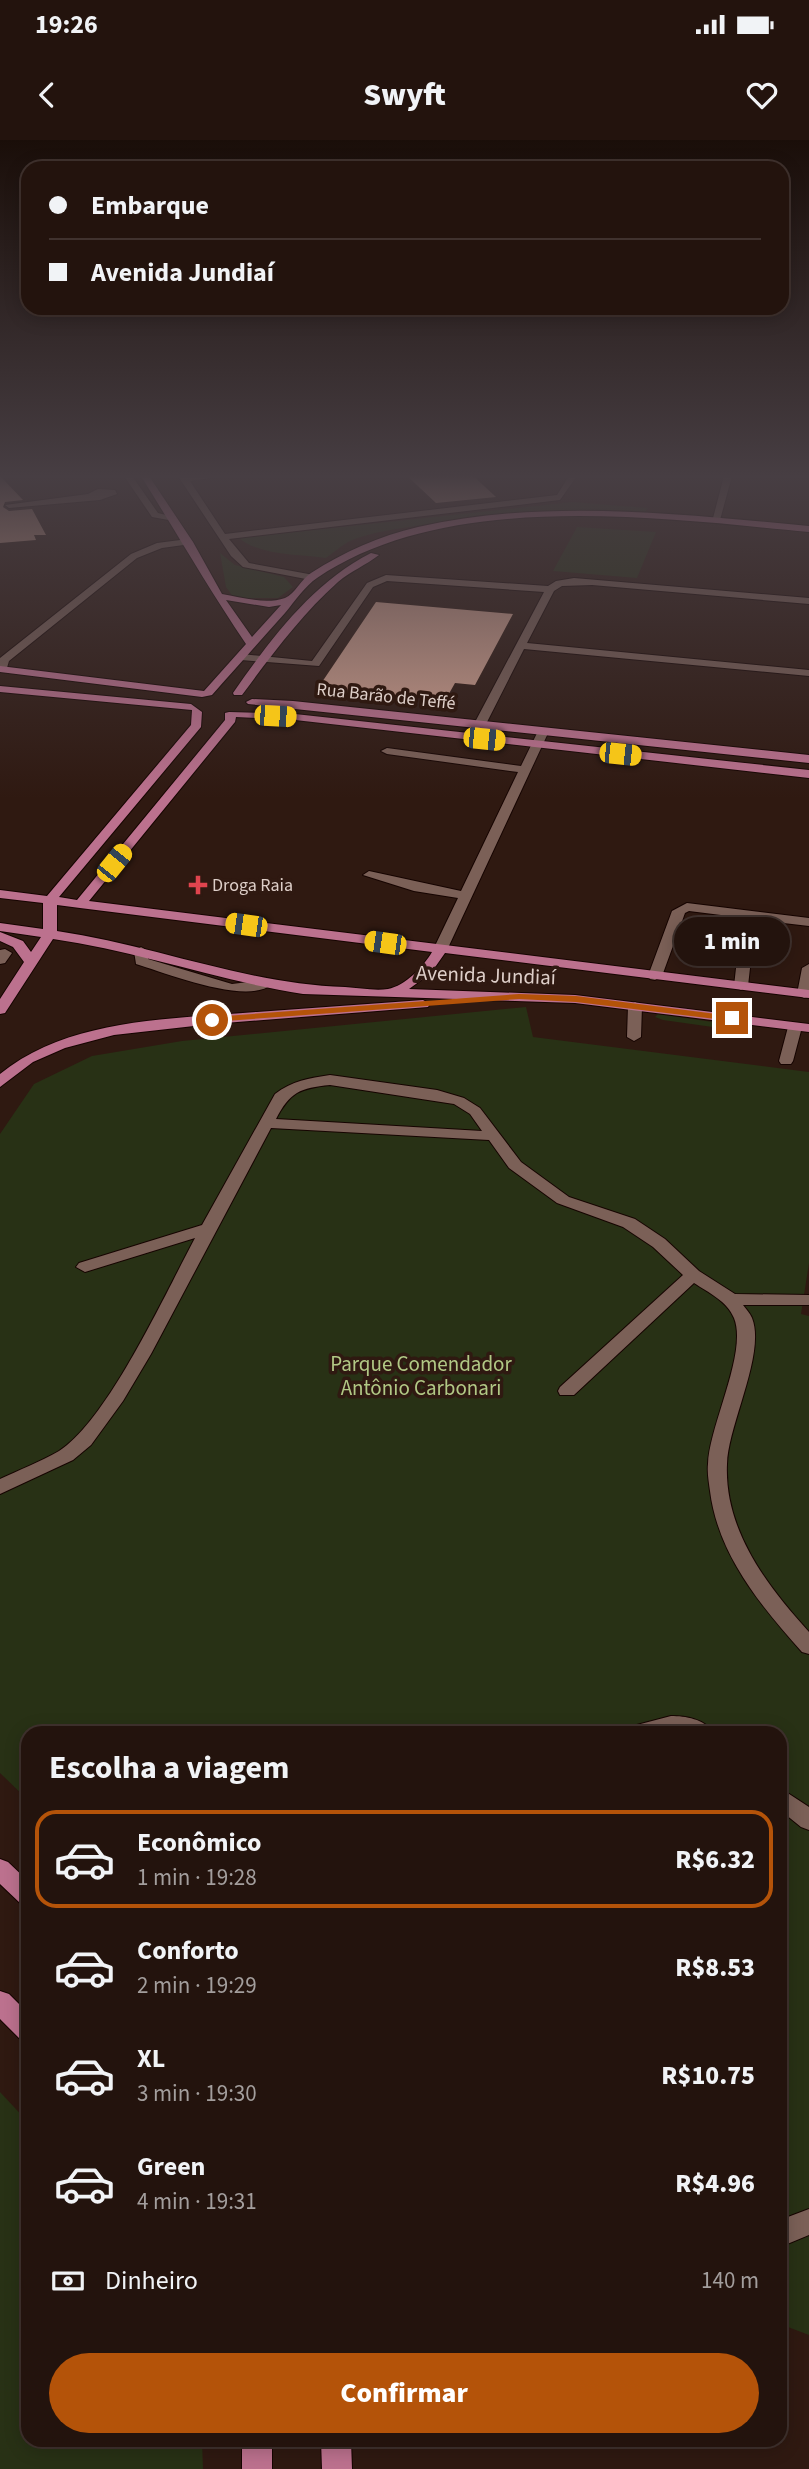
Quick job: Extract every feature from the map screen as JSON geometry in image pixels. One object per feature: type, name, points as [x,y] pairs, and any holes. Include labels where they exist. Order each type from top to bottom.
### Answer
[{"type":"main road","points":[[210,582],[252,645]]},
{"type":"main road","points":[[0,1010],[50,933],[50,900],[197,725],[192,700],[205,694],[241,657],[307,582]]},
{"type":"main road","points":[[238,693],[264,659],[332,582]]},
{"type":"main road","points":[[218,596],[269,604],[291,600]]},
{"type":"main road","points":[[1,669],[7,682],[1,690]]},
{"type":"main road","points":[[1,669],[205,694],[238,693],[252,702],[248,709],[224,715]]},
{"type":"main road","points":[[1,690],[194,709]]},
{"type":"main road","name":"Rua Barão de Teffé","points":[[252,702],[293,704],[809,760]]},
{"type":"main road","name":"Rua Barão de Teffé","points":[[194,709],[224,715],[295,717],[809,774]]},
{"type":"main road","points":[[80,904],[230,720],[224,715]]},
{"type":"main road","name":"Avenida Jundiaí","points":[[0,894],[807,994]]},
{"type":"main road","name":"Avenida Jundiaí","points":[[0,927],[50,933],[141,951],[265,984],[303,990],[519,997],[635,1006],[802,1028]]},
{"type":"main road","points":[[0,936],[18,944],[32,963]]},
{"type":"main road","points":[[338,1011],[378,1001],[415,980],[432,965],[440,950]]},
{"type":"main road","points":[[0,1082],[28,1059],[49,1049],[113,1031],[212,1020],[519,997]]},
{"type":"main road","points":[[0,1869],[21,1889]]},
{"type":"main road","points":[[0,2002],[21,2023]]},
{"type":"main road","points":[[257,2447],[257,2469]]},
{"type":"main road","points":[[336,2447],[337,2469]]},
{"type":"street","points":[[1,669],[4,660],[102,582]]},
{"type":"street","points":[[241,657],[315,664],[375,582]]},
{"type":"street","points":[[458,582],[550,589]]},
{"type":"street","points":[[480,724],[550,589],[559,583],[568,582]]},
{"type":"street","points":[[581,582],[809,601]]},
{"type":"street","points":[[519,645],[809,673]]},
{"type":"street","points":[[440,950],[543,731]]},
{"type":"street","points":[[387,751],[526,770]]},
{"type":"street","points":[[369,875],[414,887],[466,896]]},
{"type":"street","points":[[655,976],[679,911],[687,907],[809,922]]},
{"type":"street","points":[[747,939],[753,914]]},
{"type":"street","points":[[741,986],[744,959]]},
{"type":"street","points":[[807,994],[809,968]]},
{"type":"street","points":[[634,1037],[635,1006]]},
{"type":"street","points":[[786,1061],[802,1028]]},
{"type":"street","points":[[0,1487],[65,1455],[84,1440],[116,1397],[142,1354],[280,1097],[292,1088],[310,1082],[330,1080],[437,1095],[459,1101],[475,1111],[515,1165],[563,1200],[629,1223],[659,1243],[693,1275],[731,1299],[744,1319],[745,1348],[717,1464],[720,1494],[731,1537],[765,1598],[809,1646]]},
{"type":"street","points":[[266,1123],[493,1136]]},
{"type":"street","points":[[85,1267],[208,1228]]},
{"type":"street","points":[[567,1391],[693,1275]]},
{"type":"street","points":[[731,1299],[809,1300]]},
{"type":"street","points":[[657,1726],[681,1726]]},
{"type":"street","points":[[787,1802],[809,1819]]},
{"type":"street","points":[[787,2231],[809,2222]]},
{"type":"green space","points":[[225,582],[288,582],[293,587],[278,598],[234,598]]},
{"type":"green space","name":"Parque Comendador Antônio Carbonari","points":[[526,1007],[533,1037],[809,1072],[809,1263],[801,1314],[809,1316],[809,2335],[787,2327],[787,1726],[21,1726],[21,1793],[0,1773],[0,1134],[34,1084],[92,1056],[182,1041]]},
{"type":"green space","points":[[658,1014],[740,1026],[744,1029],[741,1031],[663,1020],[655,1017]]},
{"type":"green space","points":[[0,2092],[21,2114],[21,2447],[202,2447],[203,2469],[0,2469]]},
{"type":"building","points":[[376,602],[513,614],[475,685],[455,683],[446,699],[316,691]]},
{"type":"tunnel","points":[[744,959],[747,939]]},
{"type":"place","name":"Droga Raia","points":[[198,885]]},
{"type":"route","points":[[212,1020],[519,997],[576,999],[732,1018]]}]
